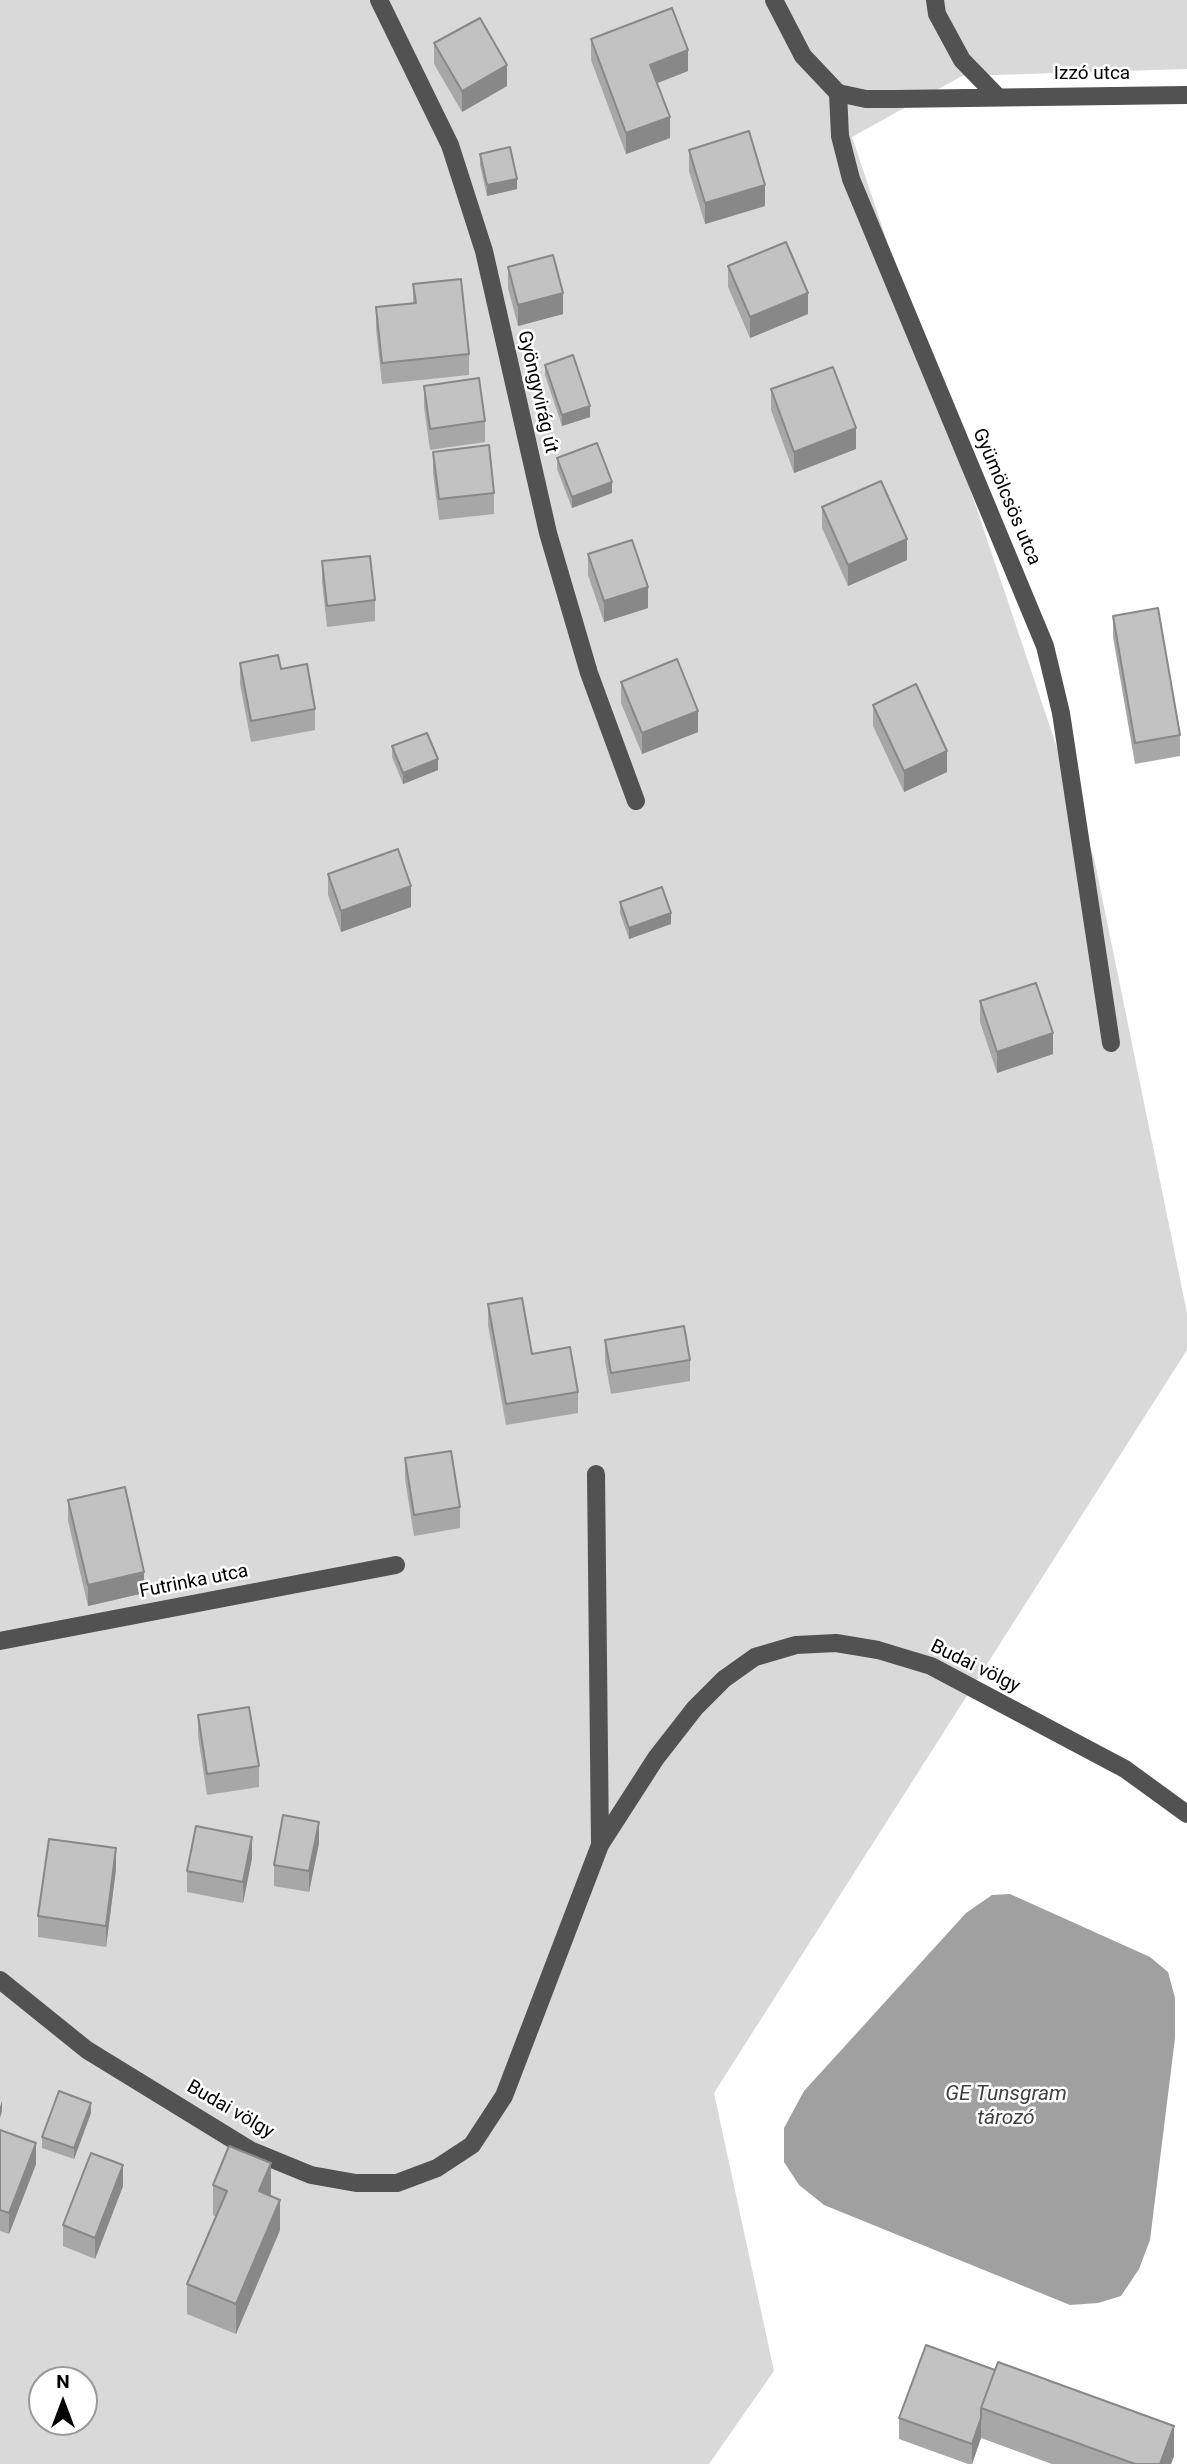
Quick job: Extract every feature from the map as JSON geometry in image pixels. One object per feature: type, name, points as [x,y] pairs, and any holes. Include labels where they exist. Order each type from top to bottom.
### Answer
[{"type":"street","name":"Gyöngyvirág út","points":[[379,0],[450,145],[480,238],[548,533],[589,673],[636,801]]},
{"type":"street","points":[[774,0],[803,56],[838,93]]},
{"type":"street","points":[[935,0],[937,14],[962,60],[996,96]]},
{"type":"street","name":"Izzó utca","points":[[838,93],[885,99],[1187,95]]},
{"type":"street","name":"Gyümölcsös utca","points":[[838,93],[840,136],[851,179],[1045,646],[1062,713],[1111,1043]]},
{"type":"street","name":"Budai völgy","points":[[596,1474],[600,1845]]},
{"type":"street","name":"Futrinka utca","points":[[0,1641],[396,1565]]},
{"type":"street","name":"Budai völgy","points":[[0,1980],[87,2050],[250,2150],[311,2175],[356,2183],[397,2183],[437,2168],[472,2145],[504,2096],[600,1845],[656,1758],[724,1679],[755,1657],[796,1645],[836,1643],[878,1650],[931,1666],[1125,1769],[1187,1814]]},
{"type":"shaded area","points":[[0,0],[1187,0],[1187,69],[962,76],[852,137],[1094,858],[1187,1313],[1187,1350],[714,2093],[774,2371],[709,2464],[0,2464]]},
{"type":"water","name":"GE Tunsgram tározó","points":[[1010,1894],[1150,1957],[1168,1972],[1175,1998],[1175,2038],[1150,2240],[1139,2269],[1121,2296],[1098,2303],[1070,2305],[824,2205],[799,2185],[784,2162],[784,2128],[804,2091],[966,1913],[992,1895]]},
{"type":"building","points":[[672,8],[688,50],[650,65],[670,117],[626,133],[591,39]]},
{"type":"building","points":[[480,18],[507,65],[462,91],[434,43]]},
{"type":"building","points":[[749,131],[765,185],[705,203],[689,150]]},
{"type":"building","points":[[510,147],[517,179],[487,185],[480,154]]},
{"type":"building","points":[[786,242],[808,293],[750,317],[728,266]]},
{"type":"building","points":[[553,255],[563,293],[518,305],[508,267]]},
{"type":"building","points":[[461,279],[469,354],[382,363],[376,307],[416,303],[413,284]]},
{"type":"building","points":[[573,355],[590,406],[562,415],[545,365]]},
{"type":"building","points":[[833,367],[856,428],[794,452],[771,389]]},
{"type":"building","points":[[479,378],[485,421],[430,429],[424,386]]},
{"type":"building","points":[[597,443],[612,482],[572,497],[557,458]]},
{"type":"building","points":[[489,445],[494,493],[439,499],[433,452]]},
{"type":"building","points":[[881,481],[907,539],[848,565],[822,507]]},
{"type":"building","points":[[632,540],[648,587],[604,601],[588,554]]},
{"type":"building","points":[[370,556],[375,600],[327,606],[322,561]]},
{"type":"building","points":[[1158,608],[1180,735],[1135,743],[1113,616]]},
{"type":"building","points":[[278,655],[281,669],[307,664],[315,709],[251,721],[240,663]]},
{"type":"building","points":[[677,659],[698,711],[642,733],[621,682]]},
{"type":"building","points":[[916,684],[947,751],[904,771],[873,705]]},
{"type":"building","points":[[427,733],[438,759],[403,773],[392,746]]},
{"type":"building","points":[[398,849],[411,886],[341,911],[328,874]]},
{"type":"building","points":[[662,887],[671,913],[629,928],[620,902]]},
{"type":"building","points":[[1036,983],[1053,1033],[997,1052],[980,1001]]},
{"type":"building","points":[[522,1298],[532,1354],[570,1347],[578,1392],[506,1404],[488,1304]]},
{"type":"building","points":[[684,1326],[690,1360],[611,1373],[605,1340]]},
{"type":"building","points":[[451,1451],[460,1507],[414,1515],[405,1458]]},
{"type":"building","points":[[125,1487],[144,1572],[88,1585],[68,1500]]},
{"type":"building","points":[[249,1707],[259,1766],[207,1774],[198,1715]]},
{"type":"building","points":[[283,1815],[319,1822],[309,1871],[274,1865]]},
{"type":"building","points":[[196,1826],[252,1837],[243,1882],[187,1871]]},
{"type":"building","points":[[49,1839],[116,1848],[106,1926],[38,1916]]},
{"type":"building","points":[[59,2091],[91,2103],[74,2148],[42,2137]]},
{"type":"building","points":[[0,2130],[36,2143],[9,2213],[0,2210]]},
{"type":"building","points":[[229,2146],[271,2163],[259,2191],[280,2200],[236,2304],[187,2284],[227,2191],[213,2185]]},
{"type":"building","points":[[91,2153],[123,2165],[95,2238],[63,2225]]},
{"type":"building","points":[[926,2345],[995,2370],[972,2444],[899,2418]]},
{"type":"building","points":[[998,2362],[1174,2426],[1160,2464],[1135,2464],[981,2408]]}]
